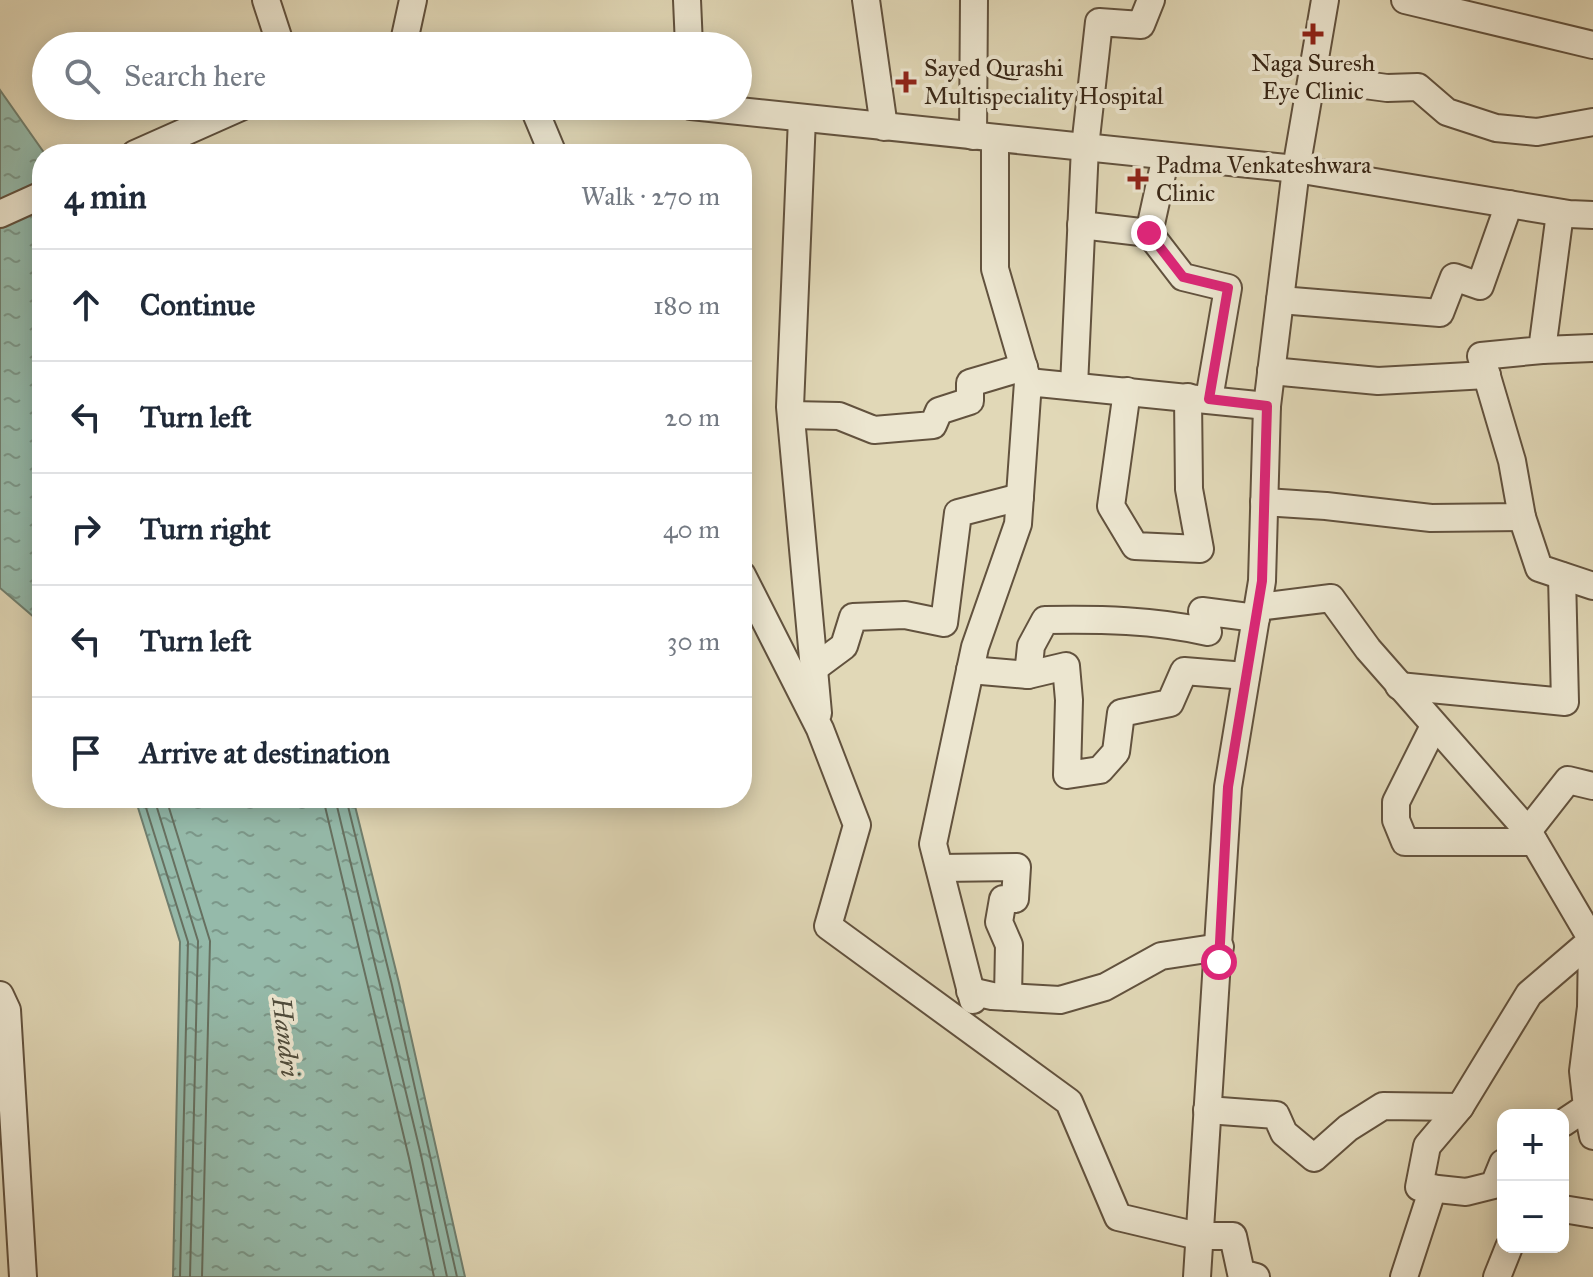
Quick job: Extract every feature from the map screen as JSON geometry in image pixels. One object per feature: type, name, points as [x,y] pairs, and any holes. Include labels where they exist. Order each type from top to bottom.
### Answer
[{"type":"street","points":[[266,0],[276,32]]},
{"type":"street","points":[[406,32],[413,0]]},
{"type":"street","points":[[687,0],[688,32]]},
{"type":"street","points":[[866,0],[884,127]]},
{"type":"street","points":[[974,0],[995,269],[1026,374],[1018,524],[975,647],[933,844],[972,996],[1060,1000],[1105,987],[1161,956],[1220,947]]},
{"type":"street","points":[[1074,386],[1085,147],[1099,22],[1141,25],[1151,0]]},
{"type":"street","points":[[1197,1277],[1228,787],[1262,581],[1267,406],[1296,169],[1325,0]]},
{"type":"street","points":[[1405,0],[1440,4],[1593,45]]},
{"type":"street","points":[[1312,78],[1387,88],[1418,87],[1447,112],[1496,128],[1537,132],[1593,122]]},
{"type":"street","points":[[752,113],[1296,169],[1560,213],[1593,215]]},
{"type":"street","points":[[802,118],[791,415],[820,729]]},
{"type":"street","points":[[158,144],[212,120]]},
{"type":"street","points":[[539,120],[549,144]]},
{"type":"street","points":[[1149,233],[1166,156]]},
{"type":"street","points":[[0,214],[32,200]]},
{"type":"street","points":[[1280,300],[1440,313],[1454,277],[1480,286],[1509,204]]},
{"type":"street","points":[[1542,350],[1560,213]]},
{"type":"street","points":[[1081,225],[1149,233],[1183,277],[1228,288],[1198,398],[1189,489],[1200,549],[1135,546],[1111,506],[1127,391]]},
{"type":"street","points":[[1593,348],[1481,356],[1512,461],[1522,517],[1539,568],[1593,586]]},
{"type":"street","points":[[1271,371],[1378,381],[1487,375]]},
{"type":"street","points":[[791,415],[839,416],[874,430],[933,425],[939,411],[970,401],[970,383],[1026,374],[1074,386],[1267,406]]},
{"type":"street","points":[[813,669],[844,646],[853,617],[905,615],[944,623],[958,513],[1020,497]]},
{"type":"street","points":[[1264,502],[1431,518],[1522,517]]},
{"type":"street","points":[[1399,686],[1565,702],[1562,576]]},
{"type":"street","points":[[752,595],[820,729],[857,825],[828,926],[1069,1102],[1118,1217],[1198,1236],[1233,1236],[1241,1273],[1256,1277]]},
{"type":"street","points":[[1028,675],[1031,646],[1045,620],[1115,619],[1167,623],[1208,632],[1202,611],[1257,612],[1331,598],[1399,686],[1531,836],[1592,940],[1591,1007],[1583,1071],[1593,1136]]},
{"type":"street","points":[[970,670],[1028,675],[1066,666],[1069,700],[1067,775],[1100,770],[1116,752],[1121,713],[1170,703],[1184,671],[1246,676]]},
{"type":"street","points":[[1434,726],[1396,802],[1396,820],[1405,842],[1531,836]]},
{"type":"street","points":[[1531,836],[1568,780],[1593,786]]},
{"type":"street","points":[[940,868],[1017,867],[1015,899],[1003,899],[999,922],[1009,945],[1008,997]]},
{"type":"street","points":[[1497,1178],[1494,1185],[1466,1192],[1419,1187],[1427,1146],[1460,1107],[1529,994],[1592,940]]},
{"type":"street","points":[[0,995],[7,1010],[5,1056],[10,1214],[23,1277]]},
{"type":"street","points":[[1207,1110],[1276,1115],[1284,1133],[1314,1158],[1348,1128],[1383,1106],[1460,1107]]},
{"type":"street","points":[[1569,1119],[1587,1107]]},
{"type":"street","points":[[1404,1277],[1433,1188]]},
{"type":"street","points":[[1569,1210],[1593,1214]]},
{"type":"street","points":[[1497,1277],[1507,1253]]},
{"type":"water","points":[[0,90],[38,144],[32,144],[32,615],[0,588]]},
{"type":"water","name":"Handri","points":[[138,808],[355,808],[399,983],[465,1277],[173,1277],[180,942]]},
{"type":"place","name":"Naga Suresh Eye Clinic","points":[[1313,34]]},
{"type":"place","name":"Sayed Qurashi Multispeciality Hospital","points":[[906,82]]},
{"type":"place","name":"Padma Venkateshwara Clinic","points":[[1138,179]]},
{"type":"route","points":[[1149,233],[1183,277],[1228,288],[1209,399],[1267,406],[1262,581],[1228,787],[1219,962]]}]
